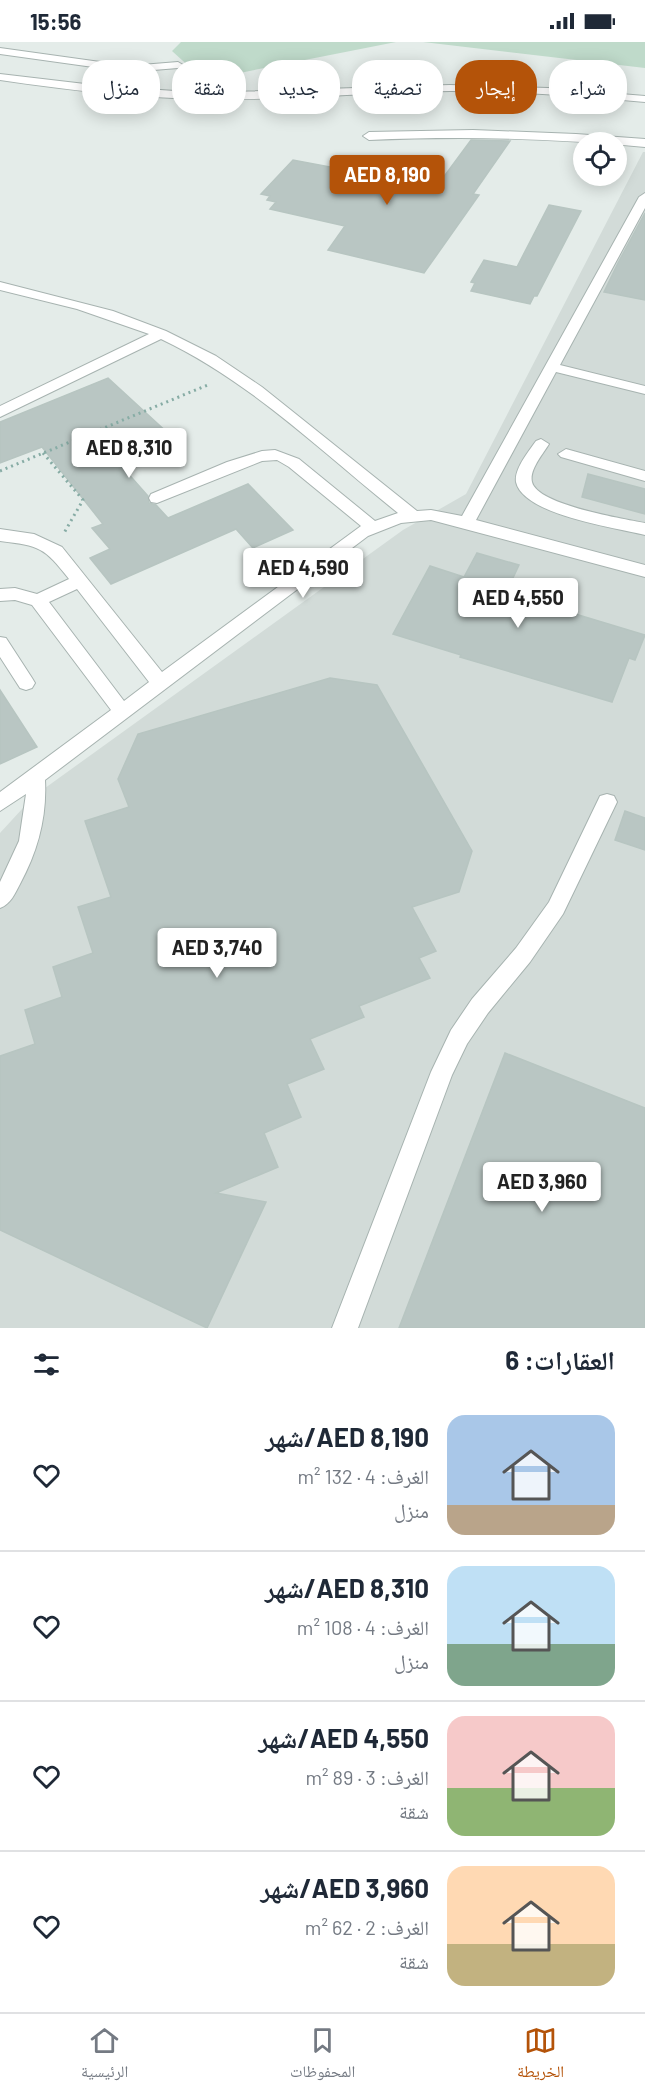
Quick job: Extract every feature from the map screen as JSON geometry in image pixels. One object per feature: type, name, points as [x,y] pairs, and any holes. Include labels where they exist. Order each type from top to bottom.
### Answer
[{"type":"street","points":[[0,51],[129,69],[172,65]]},
{"type":"street","points":[[0,72],[18,53]]},
{"type":"street","points":[[0,77],[88,89],[183,95],[258,96],[485,88],[645,99]]},
{"type":"street","points":[[0,88],[102,99],[200,105],[267,106],[453,99],[542,102],[645,110]]},
{"type":"street","points":[[369,136],[519,133],[645,143]]},
{"type":"street","points":[[467,522],[645,197]]},
{"type":"street","points":[[0,286],[73,303],[160,334],[192,349],[234,374],[413,516]]},
{"type":"street","points":[[0,412],[160,334]]},
{"type":"street","points":[[552,367],[645,390]]},
{"type":"street","points":[[541,444],[525,476],[524,482],[530,495],[545,504],[645,529]]},
{"type":"street","points":[[157,498],[253,458],[270,454],[294,463],[372,527]]},
{"type":"street","points":[[566,454],[645,476]]},
{"type":"street","points":[[0,803],[372,527],[399,518],[431,515],[467,522],[645,571]]},
{"type":"street","points":[[0,535],[20,536],[56,551],[160,683]]},
{"type":"street","points":[[38,600],[80,581]]},
{"type":"street","points":[[0,595],[15,594],[38,600],[122,712]]},
{"type":"street","points":[[2,649],[26,682]]},
{"type":"street","points":[[0,899],[22,863],[31,841],[37,797],[35,776]]},
{"type":"street","points":[[345,1328],[441,1072],[459,1037],[480,1006],[523,956],[556,908],[607,802]]},
{"type":"path","points":[[0,471],[234,374]]},
{"type":"path","points":[[43,453],[83,500],[66,531],[46,545]]},
{"type":"shaded area","points":[[645,152],[645,1328],[0,1328],[0,833],[34,796],[403,530],[466,494]]},
{"type":"green space","points":[[181,42],[396,42],[305,60],[258,60],[258,69],[246,72],[246,60],[182,60],[172,51]]},
{"type":"green space","points":[[423,42],[645,42],[645,68],[627,66],[627,60],[577,60]]},
{"type":"building","points":[[471,140],[510,141],[473,194],[479,195],[424,273],[328,250],[345,226],[270,209],[276,202],[267,200],[270,196],[261,194],[293,160],[426,185],[432,176],[443,178]]},
{"type":"building","points":[[549,205],[581,211],[537,296],[534,296],[530,304],[471,291],[475,283],[471,282],[484,260],[517,267]]},
{"type":"building","points":[[645,213],[645,300],[604,292],[618,263]]},
{"type":"building","points":[[108,378],[183,447],[125,470],[148,496],[149,503],[156,505],[168,518],[248,484],[293,530],[253,548],[236,529],[111,584],[90,558],[110,549],[92,528],[103,524],[42,447],[0,463],[0,422]]},
{"type":"building","points":[[588,474],[645,489],[645,514],[582,497]]},
{"type":"building","points":[[477,553],[519,565],[512,580],[567,597],[563,604],[574,607],[572,613],[645,635],[635,660],[629,658],[612,702],[460,657],[461,655],[393,634],[430,566],[464,577]]},
{"type":"building","points":[[330,678],[377,685],[472,851],[459,892],[412,907],[436,951],[419,958],[430,978],[359,1006],[364,1017],[310,1039],[324,1069],[287,1084],[301,1117],[264,1133],[278,1167],[216,1193],[266,1202],[207,1328],[0,1230],[0,1056],[35,1044],[25,1010],[62,997],[53,967],[93,953],[78,907],[111,897],[85,821],[129,807],[118,779],[138,734]]},
{"type":"building","points":[[0,690],[37,747],[0,764]]},
{"type":"building","points":[[625,811],[645,818],[645,850],[615,840]]},
{"type":"building","points":[[505,1053],[645,1108],[645,1328],[399,1328]]}]
